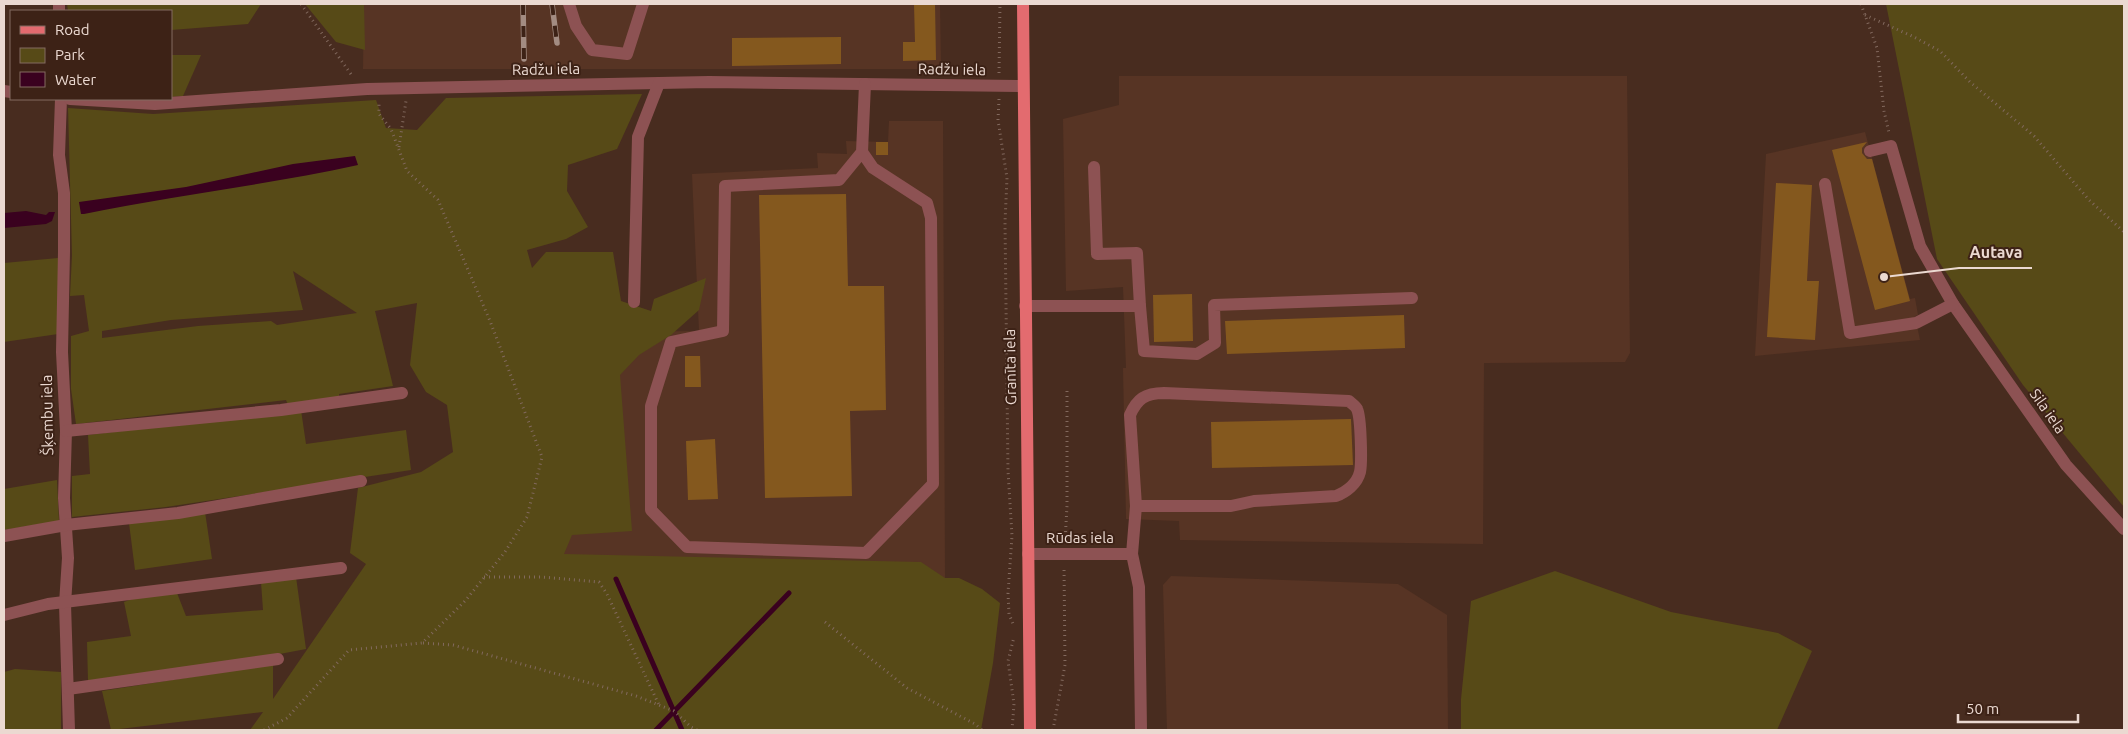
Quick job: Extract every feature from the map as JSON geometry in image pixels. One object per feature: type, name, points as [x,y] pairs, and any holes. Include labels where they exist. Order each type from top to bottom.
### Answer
[{"type":"main road","name":"Granīta iela","points":[[1023,4],[1030,730]]},
{"type":"street","points":[[569,4],[576,26],[592,50],[627,54],[643,4]]},
{"type":"street","name":"Radžu iela","points":[[87,100],[155,104],[379,89],[659,83],[1023,86]]},
{"type":"street","points":[[634,302],[638,137],[659,83]]},
{"type":"street","points":[[862,152],[873,168],[927,203],[931,218],[933,484],[866,553],[687,547],[652,510],[651,406],[672,342],[723,331],[725,186],[839,180],[862,152],[865,84]]},
{"type":"street","name":"Šķembu iela","points":[[61,100],[59,155],[64,193],[62,352],[66,431],[64,498],[68,558],[66,604],[69,730]]},
{"type":"street","points":[[1870,151],[1892,146]]},
{"type":"street","name":"Sila iela","points":[[1892,146],[1920,246],[1953,304],[2066,465],[2124,529]]},
{"type":"street","points":[[1094,167],[1097,254],[1138,253],[1144,351],[1197,354],[1214,343],[1214,305],[1412,298]]},
{"type":"street","points":[[1825,184],[1850,333],[1916,323],[1953,304]]},
{"type":"street","points":[[1025,306],[1140,306]]},
{"type":"street","points":[[66,431],[282,410],[402,393]]},
{"type":"street","points":[[1136,506],[1237,506],[1254,501],[1336,496],[1352,486],[1360,473],[1360,421],[1357,408],[1349,402],[1164,393],[1152,393],[1142,396],[1134,404],[1130,415],[1136,506],[1132,554],[1139,587],[1141,730]]},
{"type":"street","points":[[4,536],[66,526],[178,513],[360,481]]},
{"type":"street","name":"Rūdas iela","points":[[1028,554],[1132,554]]},
{"type":"street","points":[[4,616],[48,604],[66,604],[340,568]]},
{"type":"street","points":[[68,689],[278,659]]},
{"type":"path","points":[[301,4],[362,90]]},
{"type":"path","points":[[1000,4],[998,120],[1007,178],[1005,222],[1008,472],[1012,536],[1008,593],[1009,614],[1014,624],[1014,637],[1008,661],[1014,704],[1012,730]]},
{"type":"path","points":[[1862,4],[1877,48],[1884,111],[1892,146]]},
{"type":"path","points":[[1865,15],[1940,51],[1970,82],[2034,136],[2089,200],[2124,232]]},
{"type":"path","points":[[399,147],[408,88]]},
{"type":"path","points":[[379,89],[379,114],[391,129],[407,171],[438,200],[490,321],[542,457],[526,517],[505,552],[465,601],[422,643]]},
{"type":"path","points":[[484,578],[542,577],[599,582],[607,594],[660,706]]},
{"type":"path","points":[[825,622],[907,688],[975,724],[982,730]]},
{"type":"path","points":[[264,730],[287,718],[349,650],[422,643],[453,645],[636,696],[674,711],[691,727],[697,730]]},
{"type":"shaded area","points":[[364,4],[940,4],[941,69],[363,69]]},
{"type":"shaded area","points":[[1119,76],[1627,76],[1630,353],[1625,362],[1484,363],[1483,544],[1180,540],[1179,521],[1126,519],[1123,368],[1126,368],[1123,287],[1066,291],[1063,119],[1119,105]]},
{"type":"shaded area","points":[[889,121],[943,121],[945,578],[550,571],[552,333],[699,331],[692,174],[818,168],[817,153],[847,154],[846,141],[888,142]]},
{"type":"shaded area","points":[[1865,132],[1910,299],[1915,298],[1918,315],[1915,316],[1920,340],[1755,356],[1766,154]]},
{"type":"shaded area","points":[[1171,576],[1398,584],[1447,615],[1448,730],[1167,730],[1163,585]]},
{"type":"green space","points":[[67,4],[261,4],[248,24],[172,30],[172,10],[68,10]]},
{"type":"green space","points":[[305,4],[364,4],[365,50],[336,42]]},
{"type":"green space","points":[[1886,4],[2124,4],[2124,507],[2023,385],[1937,259]]},
{"type":"green space","points":[[172,55],[201,55],[183,96],[172,97]]},
{"type":"green space","points":[[642,94],[617,149],[568,165],[567,191],[588,227],[566,239],[527,250],[532,268],[546,252],[613,252],[621,301],[651,311],[654,299],[706,278],[699,310],[671,335],[639,355],[620,375],[632,531],[572,535],[564,554],[921,562],[945,578],[959,578],[982,589],[1000,603],[993,663],[981,730],[250,730],[263,712],[111,730],[102,691],[273,664],[273,699],[366,564],[350,553],[358,488],[421,472],[453,452],[447,405],[426,392],[410,365],[417,303],[375,311],[393,386],[339,394],[339,399],[288,405],[286,400],[76,424],[71,389],[71,336],[89,331],[84,295],[70,296],[72,255],[68,108],[153,114],[376,100],[386,128],[417,130],[446,98]],"holes":[[[293,271],[357,313],[277,325],[271,321],[198,326],[102,338],[102,331],[171,320],[303,310]]]},
{"type":"green space","points":[[58,258],[58,334],[4,342],[4,263]]},
{"type":"green space","points":[[301,410],[306,444],[406,430],[411,470],[166,507],[72,517],[72,476],[90,474],[88,435]]},
{"type":"green space","points":[[57,480],[59,521],[4,530],[4,489]]},
{"type":"green space","points":[[205,512],[212,559],[135,570],[129,523]]},
{"type":"green space","points":[[1555,571],[1671,612],[1778,633],[1812,651],[1777,730],[1461,730],[1461,699],[1471,601]]},
{"type":"green space","points":[[296,577],[306,649],[269,656],[88,681],[87,642],[131,636],[124,602],[135,598],[177,593],[186,616],[263,610],[261,582]]},
{"type":"green space","points":[[15,669],[61,672],[61,730],[4,730],[4,672]]},
{"type":"water","points":[[355,156],[358,165],[81,214],[79,202],[186,187],[293,164]]},
{"type":"water","points":[[26,211],[46,215],[49,212],[55,212],[52,221],[46,224],[4,228],[4,213]]},
{"type":"building","points":[[914,4],[935,4],[936,60],[903,61],[903,42],[915,42]]},
{"type":"building","points":[[841,37],[841,64],[732,66],[732,38]]},
{"type":"building","points":[[876,142],[888,142],[888,155],[876,155]]},
{"type":"building","points":[[1867,142],[1862,148],[1862,153],[1867,159],[1872,159],[1910,301],[1875,310],[1832,150]]},
{"type":"building","points":[[1776,183],[1812,185],[1807,281],[1819,281],[1815,340],[1767,337]]},
{"type":"building","points":[[846,194],[848,286],[884,286],[886,410],[850,411],[852,496],[765,498],[759,195]]},
{"type":"building","points":[[1192,294],[1193,341],[1154,342],[1153,295]]},
{"type":"building","points":[[1404,315],[1405,348],[1227,354],[1225,321]]},
{"type":"building","points":[[685,356],[700,356],[701,387],[685,387]]},
{"type":"building","points":[[1351,419],[1353,465],[1212,468],[1211,422]]},
{"type":"building","points":[[715,439],[718,499],[688,500],[686,441]]},
{"type":"waterway","points":[[616,579],[682,730]]},
{"type":"waterway","points":[[656,730],[789,593]]},
{"type":"railway","points":[[523,4],[524,59]]},
{"type":"railway","points":[[552,4],[557,43]]},
{"type":"place","name":"Autava","points":[[1884,277]]}]
